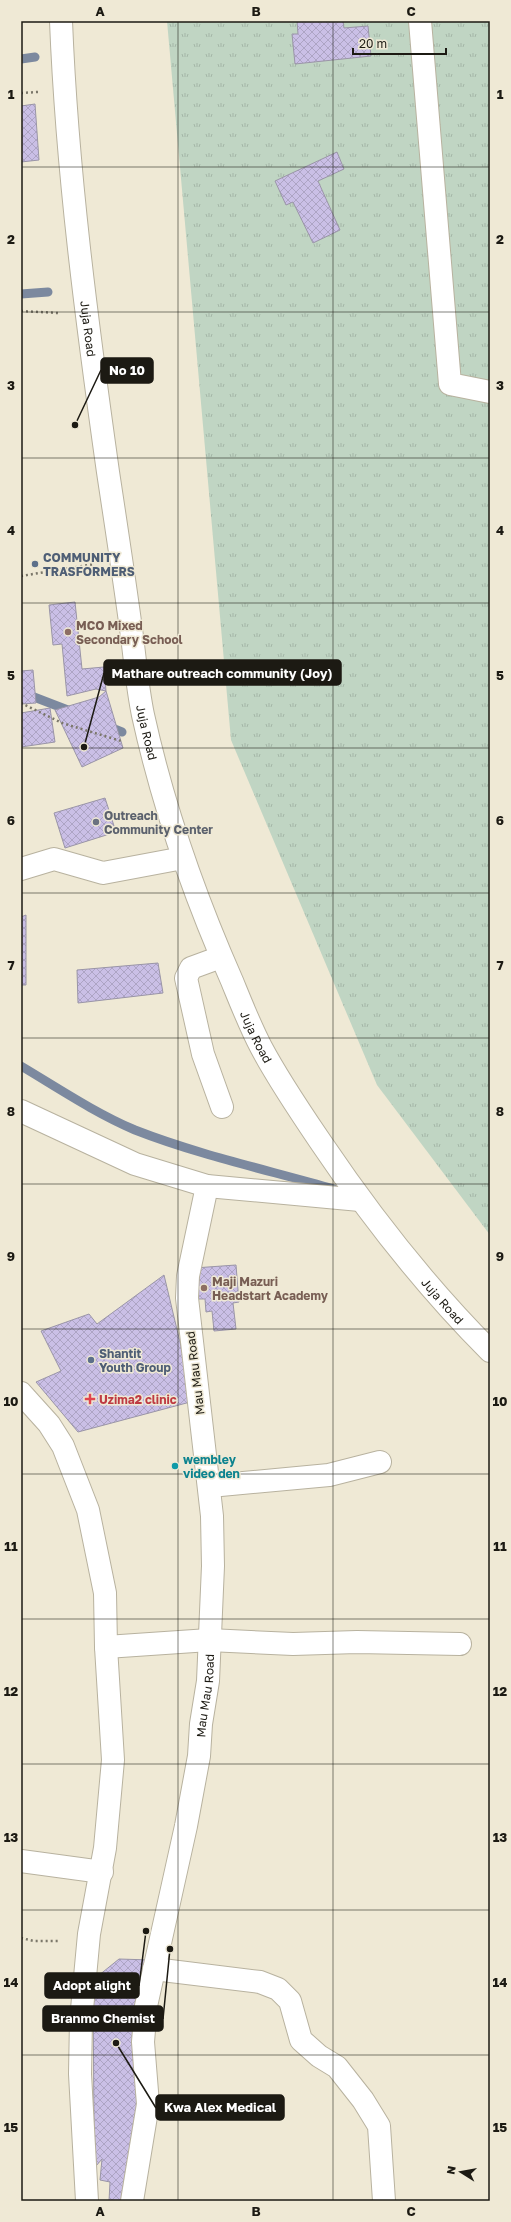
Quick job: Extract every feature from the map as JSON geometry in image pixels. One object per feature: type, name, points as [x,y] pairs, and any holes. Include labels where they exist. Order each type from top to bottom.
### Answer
[{"type":"street","name":"Juja Road","points":[[61,21],[65,98],[78,236],[96,388],[121,560],[137,686],[152,750],[183,858],[221,957],[261,1046],[298,1110],[360,1200],[417,1271],[490,1351]]},
{"type":"street","points":[[420,21],[450,384],[490,392]]},
{"type":"street","points":[[21,869],[54,860],[103,873],[183,858]]},
{"type":"street","points":[[221,957],[191,968],[186,978],[203,1054],[222,1107]]},
{"type":"street","points":[[21,1111],[135,1164],[207,1186],[360,1200]]},
{"type":"street","name":"Mau Mau Road","points":[[132,2201],[148,2104],[143,2042],[146,2006],[183,1842],[199,1756],[201,1724],[208,1681],[213,1566],[210,1486],[187,1298],[188,1276],[207,1186]]},
{"type":"street","points":[[21,1393],[50,1424],[63,1446],[88,1510],[105,1593],[106,1647],[113,1760],[102,1872],[89,1934],[81,2020],[80,2074],[88,2201]]},
{"type":"street","points":[[210,1486],[329,1475],[380,1462]]},
{"type":"street","points":[[106,1647],[209,1640],[293,1644],[357,1642],[460,1644]]},
{"type":"street","points":[[21,1861],[102,1872]]},
{"type":"street","points":[[154,1969],[260,1982],[278,1989],[290,2001],[301,2040],[319,2056],[338,2067],[363,2100],[379,2126],[384,2201]]},
{"type":"path","points":[[21,311],[88,314]]},
{"type":"path","points":[[21,576],[121,560]]},
{"type":"path","points":[[21,703],[62,723],[152,750]]},
{"type":"path","points":[[21,1938],[57,1941],[74,1939],[89,1934]]},
{"type":"green space","points":[[167,21],[490,21],[490,1235],[377,1085],[231,740]]},
{"type":"building","points":[[297,21],[343,21],[344,28],[368,26],[371,56],[295,64],[292,34],[298,34]]},
{"type":"building","points":[[35,104],[39,160],[21,162],[21,106]]},
{"type":"building","points":[[337,152],[344,169],[318,181],[340,230],[313,243],[293,202],[286,205],[275,181]]},
{"type":"building","points":[[75,602],[82,669],[104,667],[106,691],[96,689],[67,696],[62,644],[53,645],[49,605]]},
{"type":"building","points":[[33,670],[36,703],[21,704],[21,671]]},
{"type":"building","points":[[106,691],[123,748],[82,767],[55,710],[99,697]]},
{"type":"building","points":[[50,708],[55,742],[21,747],[21,713]]},
{"type":"building","points":[[105,798],[116,832],[65,848],[54,813]]},
{"type":"building","points":[[26,915],[26,985],[21,985],[21,917]]},
{"type":"building","points":[[158,963],[163,993],[78,1003],[77,970]]},
{"type":"building","points":[[236,1265],[239,1302],[233,1303],[236,1329],[214,1331],[212,1311],[206,1312],[205,1299],[196,1299],[194,1268]]},
{"type":"building","points":[[164,1275],[194,1401],[78,1432],[36,1382],[61,1371],[41,1331],[89,1314],[97,1324]]},
{"type":"building","points":[[119,1959],[151,1960],[132,2201],[109,2201],[110,2182],[100,2180],[102,2159],[96,2166],[94,2126],[93,1980]]},
{"type":"waterway","points":[[21,59],[35,57]]},
{"type":"waterway","points":[[21,294],[48,292]]},
{"type":"waterway","points":[[21,692],[73,712]]},
{"type":"waterway","points":[[107,726],[122,732]]},
{"type":"waterway","points":[[21,1066],[91,1108],[135,1130],[209,1155],[334,1189]]},
{"type":"place","name":"No 10","points":[[75,425]]},
{"type":"place","name":"COMMUNITY TRASFORMERS","points":[[35,564]]},
{"type":"place","name":"MCO Mixed Secondary School","points":[[68,632]]},
{"type":"place","name":"Mathare outreach community (Joy)","points":[[84,747]]},
{"type":"place","name":"Outreach Community Center","points":[[96,822]]},
{"type":"place","name":"Maji Mazuri Headstart Academy","points":[[204,1288]]},
{"type":"place","name":"Shantit Youth Group","points":[[91,1360]]},
{"type":"place","name":"Uzima2 clinic","points":[[90,1399]]},
{"type":"place","name":"wembley video den","points":[[175,1466]]},
{"type":"place","name":"Adopt alight","points":[[146,1931]]},
{"type":"place","name":"Branmo Chemist","points":[[170,1949]]},
{"type":"place","name":"Kwa Alex Medical","points":[[116,2043]]}]
